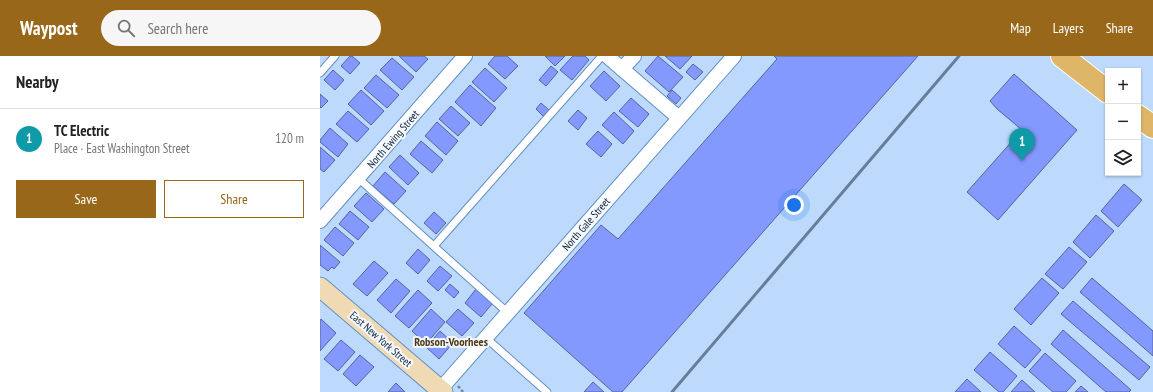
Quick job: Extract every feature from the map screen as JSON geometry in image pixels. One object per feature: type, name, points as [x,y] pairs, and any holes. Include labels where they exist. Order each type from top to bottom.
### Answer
[{"type":"main road","points":[[1062,56],[1105,90]]},
{"type":"main road","points":[[1141,118],[1153,128]]},
{"type":"main road","name":"East New York Street","points":[[320,287],[440,391]]},
{"type":"street","name":"North Ewing Street","points":[[320,221],[465,56]]},
{"type":"street","points":[[607,56],[679,118]]},
{"type":"street","points":[[622,69],[634,56]]},
{"type":"street","name":"North Gale Street","points":[[440,391],[734,56]]},
{"type":"lane","points":[[320,73],[335,56]]},
{"type":"lane","points":[[434,246],[602,56]]},
{"type":"lane","points":[[358,178],[508,313]]},
{"type":"lane","points":[[486,338],[547,392]]},
{"type":"building","points":[[350,56],[360,63],[350,74],[341,66]]},
{"type":"building","points":[[399,56],[424,56],[428,59],[416,72]]},
{"type":"building","points":[[495,56],[507,56],[518,66],[505,79],[488,64]]},
{"type":"building","points":[[545,56],[565,56],[555,66]]},
{"type":"building","points":[[573,56],[585,56],[589,60],[572,80],[560,70]]},
{"type":"building","points":[[658,56],[683,77],[669,92],[645,71]]},
{"type":"building","points":[[665,56],[692,56],[680,69]]},
{"type":"building","points":[[774,56],[918,56],[622,392],[613,392],[524,313],[601,225],[618,239],[777,59]]},
{"type":"building","points":[[392,58],[414,77],[402,90],[380,70]]},
{"type":"building","points":[[693,64],[703,72],[695,80],[686,72]]},
{"type":"building","points":[[551,66],[558,72],[546,86],[539,80]]},
{"type":"building","points":[[485,68],[507,88],[494,102],[472,82]]},
{"type":"building","points":[[333,70],[344,80],[335,90],[324,80]]},
{"type":"building","points":[[604,71],[620,86],[606,101],[590,86]]},
{"type":"building","points":[[1014,74],[1077,130],[998,220],[967,192],[1022,130],[997,109],[990,101]]},
{"type":"building","points":[[376,75],[399,95],[387,108],[364,88]]},
{"type":"building","points":[[470,85],[496,108],[481,126],[455,102]]},
{"type":"building","points":[[361,90],[384,111],[371,125],[348,104]]},
{"type":"building","points":[[672,90],[681,98],[676,104],[667,96]]},
{"type":"building","points":[[320,94],[328,101],[321,108],[320,107]]},
{"type":"building","points":[[631,98],[649,114],[638,127],[619,111]]},
{"type":"building","points":[[541,103],[549,110],[543,116],[536,109]]},
{"type":"building","points":[[451,106],[470,123],[458,136],[439,119]]},
{"type":"building","points":[[578,110],[587,118],[578,130],[568,121]]},
{"type":"building","points":[[348,111],[369,129],[357,142],[336,124]]},
{"type":"building","points":[[614,112],[634,131],[623,144],[602,125]]},
{"type":"building","points":[[437,122],[458,141],[446,155],[425,136]]},
{"type":"building","points":[[330,128],[348,144],[338,157],[320,142]]},
{"type":"building","points":[[598,131],[612,144],[601,157],[586,144]]},
{"type":"building","points":[[421,141],[443,160],[432,173],[410,154]]},
{"type":"building","points":[[320,147],[335,160],[324,172],[320,169]]},
{"type":"building","points":[[400,155],[419,173],[408,185],[389,167]]},
{"type":"building","points":[[385,172],[406,191],[394,204],[373,186]]},
{"type":"building","points":[[1124,184],[1142,200],[1118,227],[1101,211]]},
{"type":"building","points":[[366,193],[384,209],[372,222],[354,206]]},
{"type":"building","points":[[350,211],[369,227],[358,240],[339,224]]},
{"type":"building","points":[[434,212],[446,223],[436,234],[424,223]]},
{"type":"building","points":[[1096,215],[1114,231],[1090,258],[1073,242]]},
{"type":"building","points":[[335,227],[354,243],[343,256],[324,240]]},
{"type":"building","points":[[320,245],[340,262],[334,269],[332,267],[328,271],[320,265]]},
{"type":"building","points":[[1069,247],[1087,262],[1063,289],[1045,274]]},
{"type":"building","points":[[418,249],[430,260],[418,274],[406,263]]},
{"type":"building","points":[[374,261],[388,273],[367,296],[353,284]]},
{"type":"building","points":[[440,266],[452,276],[438,291],[427,281]]},
{"type":"building","points":[[1042,278],[1059,293],[1031,325],[1014,309]]},
{"type":"building","points":[[1092,278],[1153,331],[1153,356],[1080,292]]},
{"type":"building","points":[[396,279],[410,291],[391,313],[377,300]]},
{"type":"building","points":[[450,284],[459,292],[454,298],[445,290]]},
{"type":"building","points":[[476,289],[492,304],[481,317],[465,303]]},
{"type":"building","points":[[418,290],[432,303],[409,328],[395,316]]},
{"type":"building","points":[[1073,301],[1150,367],[1139,380],[1061,314]]},
{"type":"building","points":[[431,309],[445,322],[426,344],[412,331]]},
{"type":"building","points":[[458,309],[474,323],[462,336],[446,322]]},
{"type":"building","points":[[321,319],[336,333],[320,351],[320,321]]},
{"type":"building","points":[[1014,326],[1041,350],[1025,368],[998,344]]},
{"type":"building","points":[[1063,330],[1131,390],[1129,392],[1106,392],[1051,344]]},
{"type":"building","points":[[440,331],[453,343],[439,359],[426,347]]},
{"type":"building","points":[[341,340],[355,352],[338,371],[324,359]]},
{"type":"building","points":[[990,352],[1017,376],[1003,392],[999,392],[974,370]]},
{"type":"building","points":[[1045,353],[1076,381],[1066,392],[1053,392],[1029,371]]},
{"type":"building","points":[[360,355],[374,367],[356,386],[343,374]]},
{"type":"building","points":[[967,379],[981,392],[955,392]]},
{"type":"building","points":[[1022,380],[1035,392],[1011,392]]},
{"type":"building","points":[[593,382],[604,392],[584,392]]},
{"type":"building","points":[[396,383],[405,392],[388,392]]},
{"type":"building","points":[[1081,386],[1088,392],[1075,392]]},
{"type":"railway","points":[[672,392],[959,56]]},
{"type":"place","name":"TC Electric","points":[[1022,161]]},
{"type":"district","name":"Robson-Voorhees","points":[[451,341]]}]
